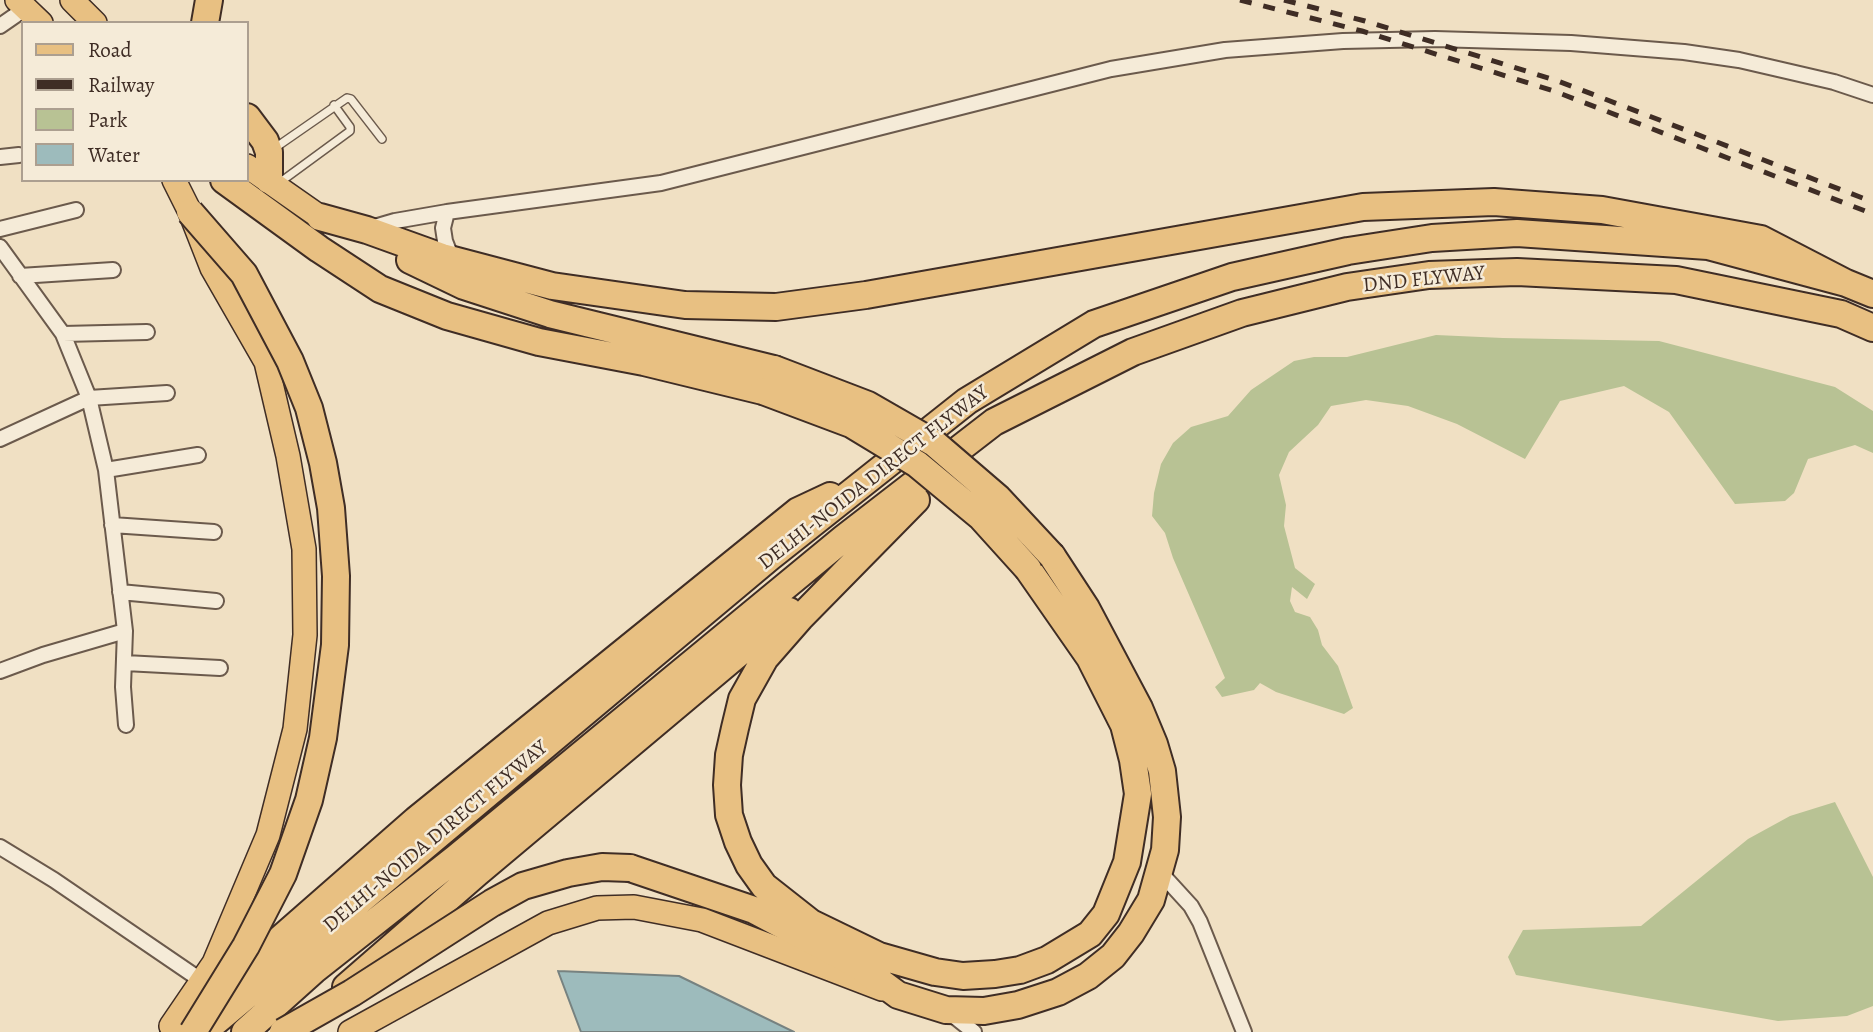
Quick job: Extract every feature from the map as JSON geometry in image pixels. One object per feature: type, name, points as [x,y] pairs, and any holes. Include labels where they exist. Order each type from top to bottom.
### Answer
[{"type":"highway","points":[[248,118],[265,141],[258,159],[272,183]]},
{"type":"highway","points":[[226,182],[380,289],[447,316],[539,342],[644,362],[768,380],[917,464],[981,517],[1028,569],[1090,658],[1124,725],[1138,794],[1127,862],[1106,914],[1090,934],[1068,949],[1029,967],[995,974],[963,976],[935,972],[879,956],[811,922],[764,886],[749,865],[729,816],[727,785],[729,755],[743,699],[765,658],[882,534],[994,422]]},
{"type":"highway","points":[[320,217],[453,259],[552,286],[685,305],[776,307],[866,295],[1363,207],[1494,202],[1602,210],[1761,239],[1873,294]]},
{"type":"highway","points":[[190,212],[244,274],[290,361],[309,408],[331,508],[336,576],[335,645],[323,738],[309,800],[283,874],[246,946],[192,1032]]},
{"type":"highway","points":[[283,1032],[352,993],[523,886],[568,873],[602,867],[630,868],[754,910],[856,964],[898,995],[946,1010],[984,1011],[1017,1005],[1058,992],[1088,976],[1113,956],[1151,900],[1165,850],[1167,817],[1162,771],[1154,744],[1118,664],[1086,608],[1052,556],[998,498],[934,443],[868,405],[768,380],[464,286],[320,217]]},
{"type":"highway","name":"DELHI-NOIDA DIRECT FLYWAY","points":[[203,1032],[770,557],[967,401],[1094,324],[1232,277],[1348,251],[1432,238],[1517,233],[1708,246],[1846,283]]},
{"type":"highway","name":"DND FLYWAY","points":[[994,422],[1133,352],[1242,313],[1347,287],[1429,275],[1517,272],[1676,280],[1840,314],[1873,328]]},
{"type":"highway","name":"DELHI-NOIDA DIRECT FLYWAY","points":[[245,1032],[314,970],[456,858],[844,538],[994,422]]},
{"type":"highway","points":[[174,1032],[416,820],[798,511],[878,473]]},
{"type":"highway","points":[[296,1032],[477,873],[882,534]]},
{"type":"main road","points":[[72,0],[93,21]]},
{"type":"main road","points":[[157,182],[190,212]]},
{"type":"main road","points":[[168,1032],[214,963],[268,835],[295,729],[305,635],[304,549],[288,456],[267,362],[212,268],[175,182]]},
{"type":"main road","points":[[272,183],[320,217]]},
{"type":"main road","points":[[350,1032],[548,923],[597,908],[634,907],[702,920],[898,995]]},
{"type":"street","points":[[0,26],[32,15]]},
{"type":"street","points":[[367,230],[395,221],[447,212],[661,183],[1111,69],[1225,50],[1343,41],[1422,39],[1571,43],[1684,52],[1740,60],[1834,82],[1873,95]]},
{"type":"street","points":[[0,158],[19,155]]},
{"type":"street","points":[[0,229],[76,210]]},
{"type":"street","points":[[447,212],[443,228],[453,259]]},
{"type":"street","points":[[0,247],[64,334],[89,398],[106,470],[125,631],[123,687],[126,725]]},
{"type":"street","points":[[20,276],[113,270]]},
{"type":"street","points":[[64,334],[147,332]]},
{"type":"street","points":[[0,439],[89,398],[167,393]]},
{"type":"street","points":[[106,470],[198,455]]},
{"type":"street","points":[[112,525],[214,532]]},
{"type":"street","points":[[120,592],[216,601]]},
{"type":"street","points":[[0,671],[43,655],[125,631]]},
{"type":"street","points":[[125,663],[220,668]]},
{"type":"street","points":[[0,847],[54,880],[202,981]]},
{"type":"street","points":[[1159,870],[1191,906],[1200,922],[1244,1032]]},
{"type":"street","points":[[946,1010],[974,1032]]},
{"type":"lane","points":[[258,159],[341,100],[351,99],[382,139]]},
{"type":"lane","points":[[272,183],[350,131],[350,127],[334,106]]},
{"type":"green space","points":[[1436,335],[1659,341],[1835,387],[1873,411],[1873,453],[1855,445],[1808,459],[1794,493],[1785,501],[1735,504],[1669,412],[1624,386],[1560,401],[1525,459],[1457,424],[1408,406],[1366,400],[1331,406],[1318,425],[1289,452],[1279,475],[1286,505],[1284,526],[1295,568],[1315,584],[1307,599],[1292,587],[1290,601],[1295,612],[1310,617],[1318,630],[1322,645],[1338,666],[1353,708],[1344,714],[1276,692],[1260,683],[1254,690],[1222,697],[1215,687],[1225,678],[1173,558],[1165,533],[1152,516],[1161,464],[1173,443],[1191,427],[1228,416],[1251,390],[1294,361],[1314,357],[1347,357]]},
{"type":"green space","points":[[1835,802],[1873,877],[1873,1006],[1847,1016],[1778,1021],[1516,975],[1508,957],[1523,930],[1641,926],[1748,839],[1790,816]]},
{"type":"water","points":[[558,971],[679,976],[794,1032],[581,1032]]},
{"type":"railway","points":[[1240,0],[1362,31],[1554,91],[1873,214]]},
{"type":"railway","points":[[1284,0],[1365,21],[1558,81],[1873,202]]}]
